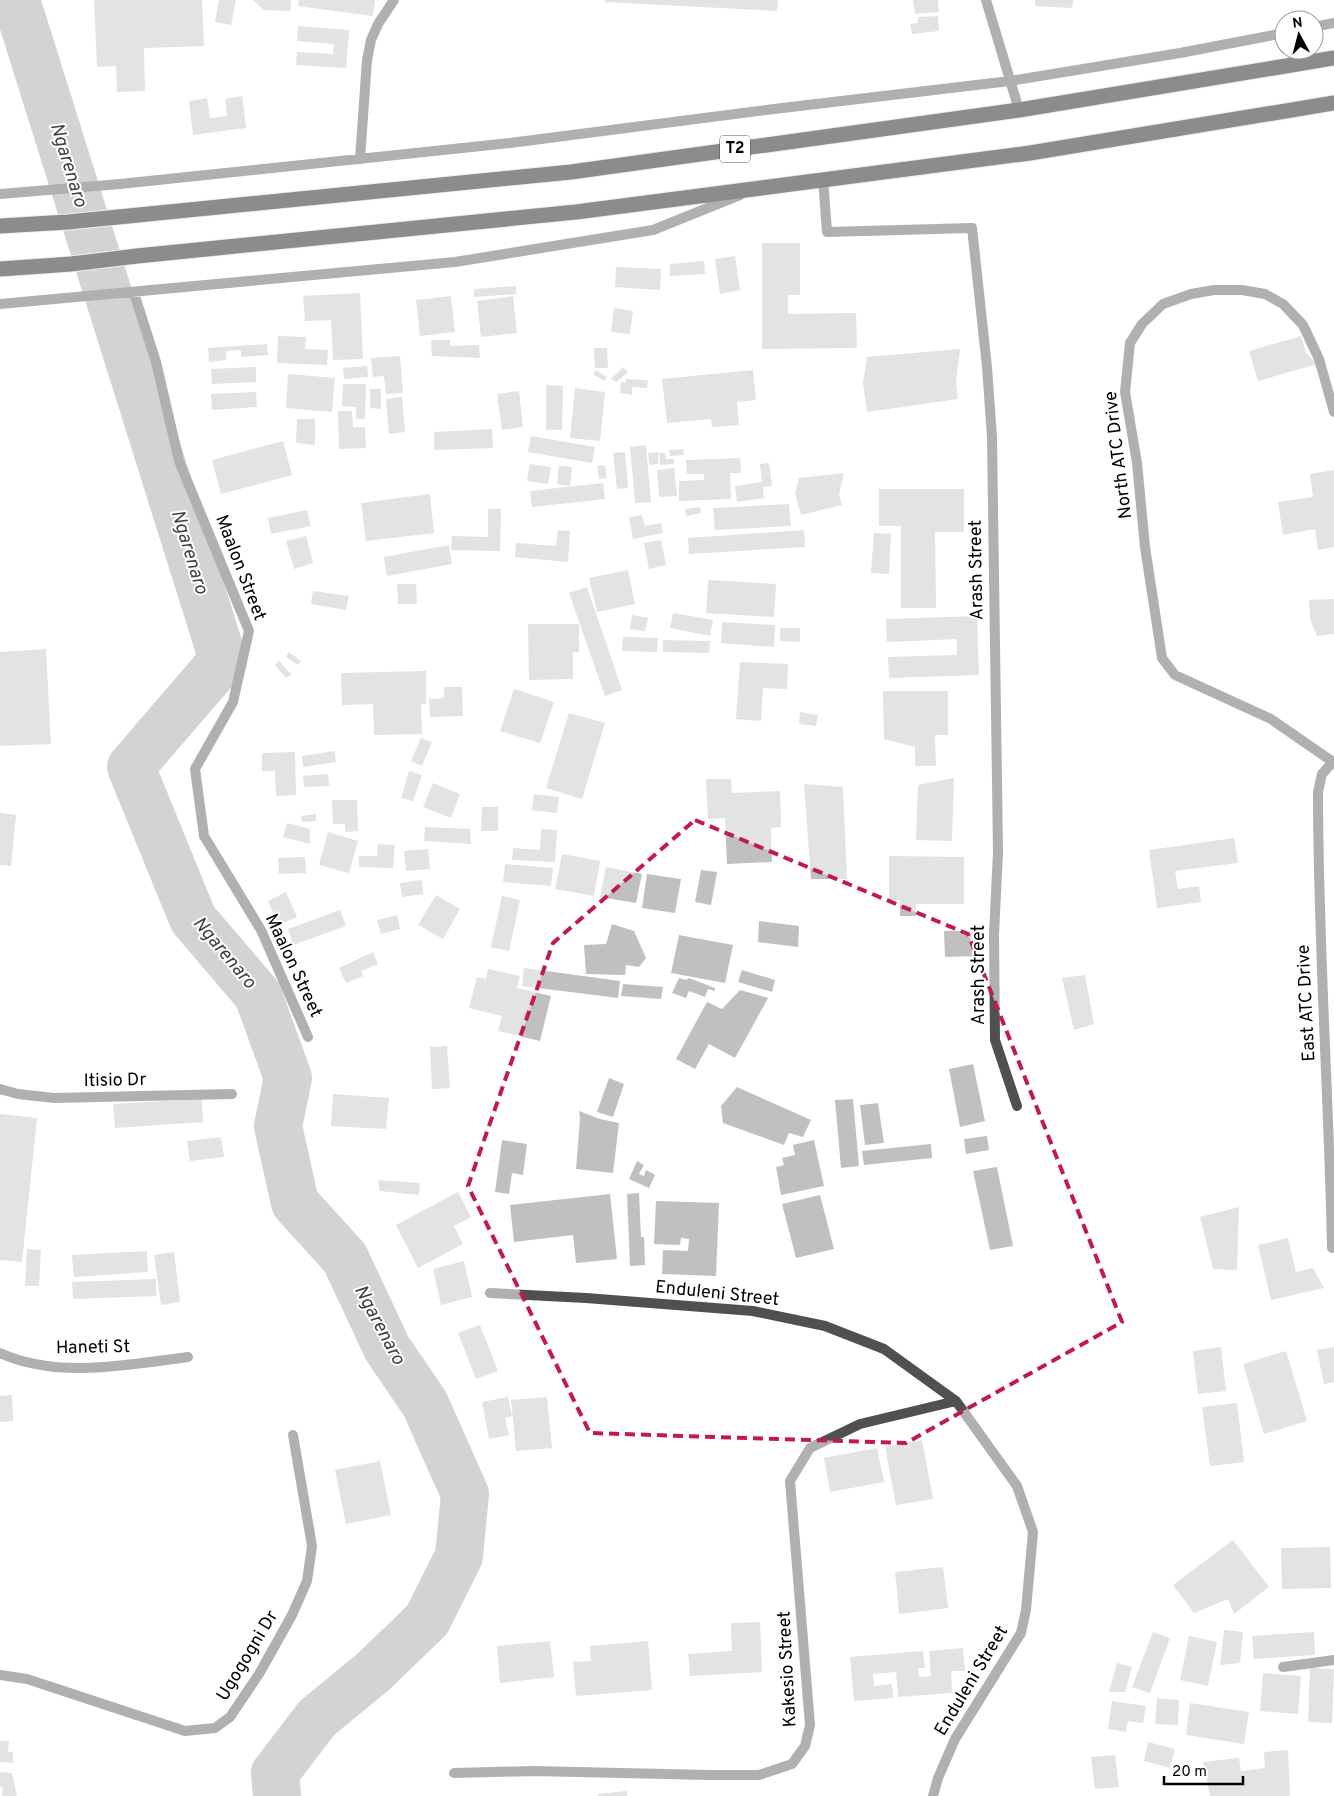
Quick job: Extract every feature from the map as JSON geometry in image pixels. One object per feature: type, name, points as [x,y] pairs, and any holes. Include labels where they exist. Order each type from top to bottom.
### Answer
[{"type":"highway","name":"T2","points":[[0,226],[68,222],[571,172],[1018,110],[1334,58]]},
{"type":"highway","points":[[0,269],[71,264],[576,212],[1030,153],[1334,103]]},
{"type":"street","points":[[360,158],[367,60],[371,40],[378,24],[394,0]]},
{"type":"street","points":[[986,0],[1018,110]]},
{"type":"street","points":[[0,194],[120,184],[510,143],[1010,81],[1180,53],[1274,35]]},
{"type":"street","name":"Arash Street","points":[[823,180],[827,232],[972,228],[987,367],[992,436],[998,852],[994,934],[995,1040],[1017,1106]]},
{"type":"street","points":[[5,304],[455,262],[653,230],[755,189]]},
{"type":"street","name":"North ATC Drive","points":[[1333,762],[1271,719],[1175,675],[1162,658],[1145,547],[1138,473],[1125,392],[1130,343],[1142,324],[1163,304],[1191,294],[1214,290],[1242,290],[1265,294],[1283,304],[1303,325],[1319,359],[1334,412]]},
{"type":"street","name":"Maalon Street","points":[[134,293],[156,362],[179,461],[249,631],[233,702],[195,769],[204,836],[261,930],[308,1037]]},
{"type":"street","name":"East ATC Drive","points":[[1332,1248],[1320,919],[1318,792],[1322,774],[1333,762]]},
{"type":"street","name":"Itisio Dr","points":[[0,1089],[18,1094],[54,1098],[232,1094]]},
{"type":"street","name":"Enduleni Street","points":[[490,1293],[586,1298],[753,1311],[824,1326],[884,1349],[956,1401],[1017,1486],[1033,1532],[1022,1633],[955,1739],[938,1778],[933,1796]]},
{"type":"street","name":"Haneti St","points":[[0,1352],[26,1362],[71,1367],[137,1364],[188,1357]]},
{"type":"street","name":"Kakesio Street","points":[[454,1773],[534,1771],[709,1776],[759,1775],[792,1764],[805,1746],[810,1725],[790,1481],[810,1448],[860,1424],[956,1401]]},
{"type":"street","name":"Ugogogni Dr","points":[[0,1675],[27,1679],[185,1731],[215,1728],[230,1716],[258,1674],[292,1615],[307,1581],[312,1546],[293,1435]]},
{"type":"street","points":[[1283,1667],[1334,1660]]},
{"type":"highlighted area","points":[[695,820],[968,934],[1122,1322],[906,1443],[590,1433],[468,1186],[553,943]]},
{"type":"building","points":[[94,0],[202,0],[204,46],[144,48],[145,91],[117,92],[116,66],[97,67]]},
{"type":"building","points":[[219,0],[236,0],[231,25],[215,22]]},
{"type":"building","points":[[253,0],[291,0],[290,11],[264,10]]},
{"type":"building","points":[[299,0],[375,0],[373,16],[298,6]]},
{"type":"building","points":[[605,0],[778,0],[777,11],[605,2]]},
{"type":"building","points":[[913,0],[938,0],[939,12],[915,14]]},
{"type":"building","points":[[1035,0],[1073,0],[1072,8],[1035,6]]},
{"type":"building","points":[[938,16],[939,31],[912,34],[910,24],[918,23],[918,17]]},
{"type":"building","points":[[298,26],[349,30],[346,68],[296,65],[297,52],[333,54],[334,44],[297,41]]},
{"type":"building","points":[[242,96],[246,128],[193,135],[189,101],[207,98],[210,118],[227,116],[225,99]]},
{"type":"building","points":[[762,243],[800,243],[800,295],[788,295],[788,314],[856,313],[857,348],[762,349]]},
{"type":"building","points":[[735,256],[740,290],[720,294],[715,259]]},
{"type":"building","points":[[704,261],[705,274],[670,276],[670,264]]},
{"type":"building","points":[[616,267],[661,269],[660,290],[615,287]]},
{"type":"building","points":[[516,286],[516,294],[474,297],[474,289]]},
{"type":"building","points":[[360,293],[363,359],[333,360],[331,320],[305,321],[303,296]]},
{"type":"building","points":[[451,296],[455,332],[420,336],[416,300]]},
{"type":"building","points":[[513,296],[517,333],[481,337],[477,301]]},
{"type":"building","points":[[614,308],[633,311],[630,334],[611,332]]},
{"type":"building","points":[[278,336],[306,337],[305,349],[328,350],[327,365],[277,363]]},
{"type":"building","points":[[1301,336],[1306,353],[1317,364],[1258,381],[1249,351]]},
{"type":"building","points":[[431,340],[450,340],[450,346],[479,345],[480,358],[432,356]]},
{"type":"building","points":[[267,344],[268,355],[241,357],[241,350],[226,351],[226,360],[209,362],[208,348]]},
{"type":"building","points":[[594,348],[607,348],[608,368],[595,368]]},
{"type":"building","points":[[960,349],[956,382],[958,399],[867,412],[863,383],[867,357]]},
{"type":"building","points":[[400,356],[403,393],[386,394],[384,376],[373,377],[371,358]]},
{"type":"building","points":[[367,366],[368,377],[344,379],[343,368]]},
{"type":"building","points":[[256,367],[256,382],[212,384],[211,369]]},
{"type":"building","points":[[623,367],[628,372],[617,382],[611,379]]},
{"type":"building","points":[[596,370],[607,377],[604,381],[593,374]]},
{"type":"building","points":[[753,370],[756,400],[737,402],[739,425],[712,427],[711,419],[667,423],[662,379]]},
{"type":"building","points":[[288,374],[335,378],[332,412],[286,408]]},
{"type":"building","points":[[626,379],[648,380],[647,388],[632,387],[632,395],[620,393],[621,381],[625,383]]},
{"type":"building","points":[[343,384],[366,384],[365,419],[356,419],[356,407],[342,406]]},
{"type":"building","points":[[546,385],[563,386],[562,430],[546,430]]},
{"type":"building","points":[[575,388],[605,392],[600,441],[570,438]]},
{"type":"building","points":[[370,389],[381,389],[381,409],[370,408]]},
{"type":"building","points":[[519,391],[523,427],[502,430],[497,394]]},
{"type":"building","points":[[256,392],[257,407],[212,410],[211,394]]},
{"type":"building","points":[[402,397],[405,432],[389,434],[386,399]]},
{"type":"building","points":[[338,411],[352,411],[353,427],[365,427],[366,448],[339,449]]},
{"type":"building","points":[[297,419],[315,419],[315,445],[296,443]]},
{"type":"building","points":[[492,429],[493,448],[434,450],[434,432]]},
{"type":"building","points":[[531,436],[595,447],[592,463],[528,452]]},
{"type":"building","points":[[283,441],[292,475],[221,494],[212,460]]},
{"type":"building","points":[[646,445],[651,502],[635,503],[630,447]]},
{"type":"building","points":[[683,449],[684,455],[670,456],[669,450]]},
{"type":"building","points":[[625,452],[628,488],[617,489],[613,453]]},
{"type":"building","points":[[658,452],[658,464],[649,465],[648,453]]},
{"type":"building","points":[[659,453],[665,453],[666,459],[674,459],[674,464],[660,465]]},
{"type":"building","points":[[740,458],[741,473],[730,473],[731,499],[679,501],[679,481],[704,480],[704,474],[687,474],[686,460]]},
{"type":"building","points":[[769,463],[772,486],[763,487],[764,498],[737,502],[735,486],[762,482],[760,464]]},
{"type":"building","points":[[530,464],[551,467],[548,484],[527,481]]},
{"type":"building","points":[[605,465],[607,478],[599,479],[597,466]]},
{"type":"building","points":[[559,466],[572,467],[570,486],[557,484]]},
{"type":"building","points":[[674,468],[677,496],[659,497],[657,470]]},
{"type":"building","points":[[1334,470],[1334,547],[1318,550],[1315,529],[1283,535],[1278,502],[1313,497],[1310,474]]},
{"type":"building","points":[[844,473],[839,494],[842,505],[801,515],[795,493],[799,478]]},
{"type":"building","points":[[603,483],[605,499],[532,507],[530,491]]},
{"type":"building","points":[[879,489],[964,489],[964,532],[935,532],[936,608],[901,608],[901,526],[879,526]]},
{"type":"building","points":[[430,494],[434,533],[366,541],[361,503]]},
{"type":"building","points":[[789,504],[791,526],[715,530],[713,508]]},
{"type":"building","points":[[700,507],[701,513],[686,516],[685,509]]},
{"type":"building","points":[[488,509],[501,509],[500,551],[451,550],[452,536],[488,537]]},
{"type":"building","points":[[307,510],[311,526],[271,534],[268,518]]},
{"type":"building","points":[[642,515],[645,526],[661,523],[663,533],[633,539],[629,517]]},
{"type":"building","points":[[558,530],[570,531],[568,562],[515,557],[516,543],[556,546]]},
{"type":"building","points":[[804,530],[805,547],[689,554],[688,538]]},
{"type":"building","points":[[874,533],[891,534],[889,574],[871,573]]},
{"type":"building","points":[[306,536],[313,563],[294,569],[286,541]]},
{"type":"building","points":[[661,540],[666,565],[649,569],[644,543]]},
{"type":"building","points":[[449,545],[452,564],[387,576],[384,557]]},
{"type":"building","points":[[628,570],[635,604],[597,612],[589,578]]},
{"type":"building","points":[[708,580],[776,584],[774,617],[706,613]]},
{"type":"building","points":[[397,584],[416,584],[417,604],[398,604]]},
{"type":"building","points":[[587,587],[622,690],[605,696],[569,593]]},
{"type":"building","points":[[313,591],[349,596],[346,610],[311,604]]},
{"type":"building","points":[[1334,599],[1334,634],[1317,636],[1310,619],[1309,600]]},
{"type":"building","points":[[673,613],[713,620],[710,636],[670,628]]},
{"type":"building","points":[[632,615],[648,618],[645,631],[630,629]]},
{"type":"building","points":[[977,616],[979,675],[889,678],[888,657],[957,655],[957,639],[887,642],[886,619]]},
{"type":"building","points":[[722,622],[775,625],[774,647],[721,643]]},
{"type":"building","points":[[528,624],[579,624],[579,652],[573,652],[573,679],[529,680]]},
{"type":"building","points":[[780,628],[800,628],[800,642],[780,641]]},
{"type":"building","points":[[623,637],[658,638],[657,652],[622,651]]},
{"type":"building","points":[[663,640],[710,641],[709,653],[663,652]]},
{"type":"building","points":[[46,649],[51,744],[0,746],[0,652]]},
{"type":"building","points":[[289,652],[301,661],[298,665],[286,657]]},
{"type":"building","points":[[279,661],[291,674],[286,678],[275,665]]},
{"type":"building","points":[[740,662],[788,664],[787,689],[763,688],[761,721],[736,719]]},
{"type":"building","points":[[426,671],[426,704],[421,704],[422,734],[374,735],[373,704],[342,705],[341,673]]},
{"type":"building","points":[[444,687],[462,687],[463,716],[430,717],[429,699],[444,698]]},
{"type":"building","points":[[514,689],[554,702],[540,743],[500,731]]},
{"type":"building","points":[[883,691],[948,691],[948,735],[935,735],[936,766],[915,766],[915,747],[884,739]]},
{"type":"building","points":[[800,712],[818,715],[816,726],[799,724]]},
{"type":"building","points":[[569,713],[605,723],[582,799],[546,788]]},
{"type":"building","points":[[421,738],[432,742],[422,766],[411,761]]},
{"type":"building","points":[[335,751],[336,762],[303,767],[302,756]]},
{"type":"building","points":[[295,752],[296,795],[276,796],[275,771],[262,771],[262,753]]},
{"type":"building","points":[[409,771],[422,775],[413,801],[401,798]]},
{"type":"building","points":[[328,774],[329,786],[304,787],[303,776]]},
{"type":"building","points":[[954,778],[952,841],[916,840],[918,785]]},
{"type":"building","points":[[706,779],[731,779],[732,793],[780,791],[781,827],[771,828],[772,862],[727,864],[725,818],[708,819]]},
{"type":"building","points":[[433,783],[460,794],[451,818],[423,807]]},
{"type":"building","points":[[804,784],[843,787],[847,879],[811,879]]},
{"type":"building","points":[[534,794],[559,797],[557,813],[532,810]]},
{"type":"building","points":[[332,800],[357,800],[358,831],[345,832],[345,824],[333,824]]},
{"type":"building","points":[[482,807],[498,807],[498,831],[481,831]]},
{"type":"building","points":[[0,813],[16,815],[11,866],[0,865]]},
{"type":"building","points":[[316,814],[316,821],[302,822],[301,816]]},
{"type":"building","points":[[287,823],[310,829],[310,844],[283,837]]},
{"type":"building","points":[[425,827],[470,829],[471,844],[424,841]]},
{"type":"building","points":[[541,829],[557,830],[555,862],[512,860],[513,848],[540,850]]},
{"type":"building","points":[[328,832],[358,841],[349,873],[319,865]]},
{"type":"building","points":[[1234,838],[1238,863],[1175,871],[1178,889],[1199,886],[1201,902],[1157,908],[1149,850]]},
{"type":"building","points":[[378,844],[395,845],[393,868],[359,867],[359,856],[377,856]]},
{"type":"building","points":[[428,849],[430,869],[406,871],[404,851]]},
{"type":"building","points":[[562,854],[600,861],[594,896],[555,889]]},
{"type":"building","points":[[889,856],[964,857],[964,904],[916,904],[916,916],[900,916],[900,900],[889,900]]},
{"type":"building","points":[[305,857],[306,873],[279,874],[278,858]]},
{"type":"building","points":[[505,864],[553,868],[551,886],[503,882]]},
{"type":"building","points":[[606,867],[642,874],[636,903],[600,897]]},
{"type":"building","points":[[701,870],[717,872],[711,905],[695,902]]},
{"type":"building","points":[[647,874],[681,879],[675,913],[642,908]]},
{"type":"building","points":[[422,880],[423,894],[402,897],[400,883]]},
{"type":"building","points":[[286,892],[297,917],[279,925],[268,901]]},
{"type":"building","points":[[436,895],[460,909],[443,939],[418,925]]},
{"type":"building","points":[[502,896],[520,900],[509,951],[491,947]]},
{"type":"building","points":[[340,910],[346,926],[293,945],[288,929]]},
{"type":"building","points":[[397,915],[400,929],[381,934],[377,920]]},
{"type":"building","points":[[759,921],[799,926],[798,947],[758,942]]},
{"type":"building","points":[[612,924],[634,931],[646,958],[639,967],[626,965],[625,975],[586,974],[584,945],[606,944]]},
{"type":"building","points":[[982,930],[982,956],[945,957],[944,931]]},
{"type":"building","points":[[679,935],[733,945],[725,983],[671,973]]},
{"type":"building","points":[[373,952],[378,964],[361,971],[363,976],[346,983],[339,968]]},
{"type":"building","points":[[524,968],[620,981],[618,998],[522,986]]},
{"type":"building","points":[[488,969],[520,976],[517,988],[551,996],[540,1041],[498,1031],[502,1016],[469,1008],[477,977],[486,979]]},
{"type":"building","points":[[742,970],[775,980],[772,992],[738,982]]},
{"type":"building","points":[[1085,975],[1094,1024],[1074,1030],[1062,978]]},
{"type":"building","points":[[679,978],[686,980],[689,978],[715,988],[715,991],[708,989],[705,997],[689,991],[686,998],[672,993]]},
{"type":"building","points":[[623,984],[663,987],[661,999],[621,996]]},
{"type":"building","points":[[740,990],[768,998],[735,1058],[709,1044],[695,1069],[676,1059],[707,1002],[722,1009]]},
{"type":"building","points":[[447,1046],[450,1088],[432,1089],[430,1047]]},
{"type":"building","points":[[973,1064],[985,1121],[960,1127],[949,1069]]},
{"type":"building","points":[[609,1078],[624,1084],[613,1117],[597,1112]]},
{"type":"building","points":[[737,1087],[811,1120],[803,1137],[789,1133],[784,1145],[723,1123],[721,1106]]},
{"type":"building","points":[[333,1094],[389,1098],[386,1129],[331,1126]]},
{"type":"building","points":[[202,1099],[203,1122],[115,1128],[113,1104]]},
{"type":"building","points":[[853,1099],[859,1166],[841,1168],[835,1100]]},
{"type":"building","points":[[878,1103],[884,1143],[865,1145],[860,1105]]},
{"type":"building","points":[[579,1111],[600,1119],[619,1123],[613,1173],[576,1169]]},
{"type":"building","points":[[0,1114],[37,1118],[22,1262],[0,1260]]},
{"type":"building","points":[[987,1136],[989,1150],[966,1154],[964,1139]]},
{"type":"building","points":[[221,1137],[224,1157],[190,1161],[187,1141]]},
{"type":"building","points":[[502,1140],[527,1144],[523,1175],[512,1173],[509,1194],[495,1192]]},
{"type":"building","points":[[814,1140],[824,1186],[781,1195],[776,1167],[784,1165],[782,1158],[795,1155],[793,1145]]},
{"type":"building","points":[[931,1144],[932,1158],[864,1165],[862,1151]]},
{"type":"building","points":[[637,1161],[644,1165],[639,1174],[644,1176],[646,1170],[655,1175],[649,1188],[629,1179]]},
{"type":"building","points":[[997,1167],[1013,1246],[990,1250],[973,1171]]},
{"type":"building","points":[[378,1180],[420,1183],[419,1195],[380,1191]]},
{"type":"building","points":[[458,1192],[471,1217],[454,1226],[463,1244],[418,1268],[396,1225]]},
{"type":"building","points":[[639,1193],[641,1237],[644,1237],[645,1265],[630,1266],[627,1194]]},
{"type":"building","points":[[610,1194],[617,1259],[576,1263],[573,1235],[514,1242],[510,1205]]},
{"type":"building","points":[[820,1195],[834,1249],[796,1258],[782,1204]]},
{"type":"building","points":[[656,1201],[719,1203],[716,1276],[662,1274],[663,1250],[688,1251],[689,1239],[681,1238],[680,1245],[654,1244]]},
{"type":"building","points":[[1239,1207],[1237,1270],[1213,1269],[1200,1217]]},
{"type":"building","points":[[1288,1238],[1296,1272],[1313,1268],[1324,1288],[1271,1300],[1258,1245]]},
{"type":"building","points":[[27,1249],[41,1250],[39,1286],[25,1286]]},
{"type":"building","points":[[147,1251],[148,1272],[74,1277],[72,1255]]},
{"type":"building","points":[[174,1252],[180,1302],[161,1305],[154,1255]]},
{"type":"building","points":[[464,1261],[472,1297],[441,1305],[433,1269]]},
{"type":"building","points":[[156,1279],[156,1296],[73,1299],[72,1282]]},
{"type":"building","points":[[480,1325],[498,1371],[476,1379],[458,1333]]},
{"type":"building","points":[[1221,1347],[1226,1391],[1198,1394],[1193,1351]]},
{"type":"building","points":[[1334,1347],[1334,1382],[1324,1384],[1317,1350]]},
{"type":"building","points":[[1286,1351],[1307,1421],[1264,1434],[1243,1364]]},
{"type":"building","points":[[12,1395],[13,1421],[0,1422],[0,1396]]},
{"type":"building","points":[[508,1397],[512,1416],[505,1418],[509,1435],[489,1439],[482,1402]]},
{"type":"building","points":[[547,1397],[552,1448],[516,1451],[511,1400]]},
{"type":"building","points":[[1237,1403],[1244,1462],[1210,1466],[1202,1407]]},
{"type":"building","points":[[922,1440],[933,1499],[896,1505],[885,1447]]},
{"type":"building","points":[[877,1448],[884,1482],[830,1492],[824,1458]]},
{"type":"building","points":[[380,1461],[391,1515],[346,1524],[335,1470]]},
{"type":"building","points":[[1233,1540],[1269,1587],[1234,1614],[1228,1599],[1194,1613],[1173,1585]]},
{"type":"building","points":[[1330,1547],[1331,1588],[1282,1589],[1281,1548]]},
{"type":"building","points":[[943,1567],[948,1608],[899,1614],[895,1572]]},
{"type":"building","points":[[760,1622],[762,1672],[690,1676],[688,1654],[732,1651],[731,1623]]},
{"type":"building","points":[[1224,1630],[1243,1632],[1240,1663],[1220,1665]]},
{"type":"building","points":[[1153,1632],[1170,1638],[1150,1693],[1132,1687]]},
{"type":"building","points":[[1314,1632],[1315,1655],[1254,1659],[1252,1636]]},
{"type":"building","points":[[1189,1636],[1217,1642],[1208,1686],[1180,1680]]},
{"type":"building","points":[[550,1641],[554,1677],[500,1683],[497,1646]]},
{"type":"building","points":[[648,1641],[652,1690],[576,1696],[573,1662],[591,1661],[590,1646]]},
{"type":"building","points":[[963,1648],[965,1671],[951,1671],[952,1693],[898,1697],[896,1672],[873,1674],[874,1686],[892,1684],[893,1698],[854,1701],[850,1657],[923,1651],[925,1668],[918,1668],[919,1677],[931,1676],[929,1651]]},
{"type":"building","points":[[1117,1663],[1132,1667],[1125,1692],[1109,1692]]},
{"type":"building","points":[[1310,1668],[1334,1669],[1332,1723],[1308,1722]]},
{"type":"building","points":[[1263,1673],[1301,1676],[1298,1714],[1260,1711]]},
{"type":"building","points":[[1157,1698],[1179,1700],[1178,1725],[1155,1724]]},
{"type":"building","points":[[1112,1701],[1146,1706],[1143,1723],[1128,1721],[1126,1732],[1108,1729]]},
{"type":"building","points":[[1190,1703],[1249,1712],[1244,1744],[1186,1735]]},
{"type":"building","points":[[0,1741],[9,1741],[8,1752],[13,1752],[13,1763],[0,1762]]},
{"type":"building","points":[[1148,1742],[1175,1749],[1170,1768],[1144,1761]]},
{"type":"building","points":[[1288,1750],[1290,1796],[1210,1796],[1203,1762],[1239,1758],[1241,1771],[1265,1768],[1264,1752]]},
{"type":"building","points":[[1115,1755],[1119,1787],[1095,1789],[1091,1757]]},
{"type":"building","points":[[0,1772],[12,1773],[17,1796],[2,1796],[3,1787],[0,1787]]},
{"type":"building","points":[[627,1791],[627,1796],[598,1796],[598,1794]]},
{"type":"waterway","name":"Ngarenaro","points":[[16,0],[223,660],[131,767],[193,919],[258,995],[288,1078],[278,1126],[295,1203],[345,1258],[387,1348],[425,1404],[465,1494],[459,1556],[427,1620],[373,1672],[317,1718],[275,1773],[277,1796]]}]
